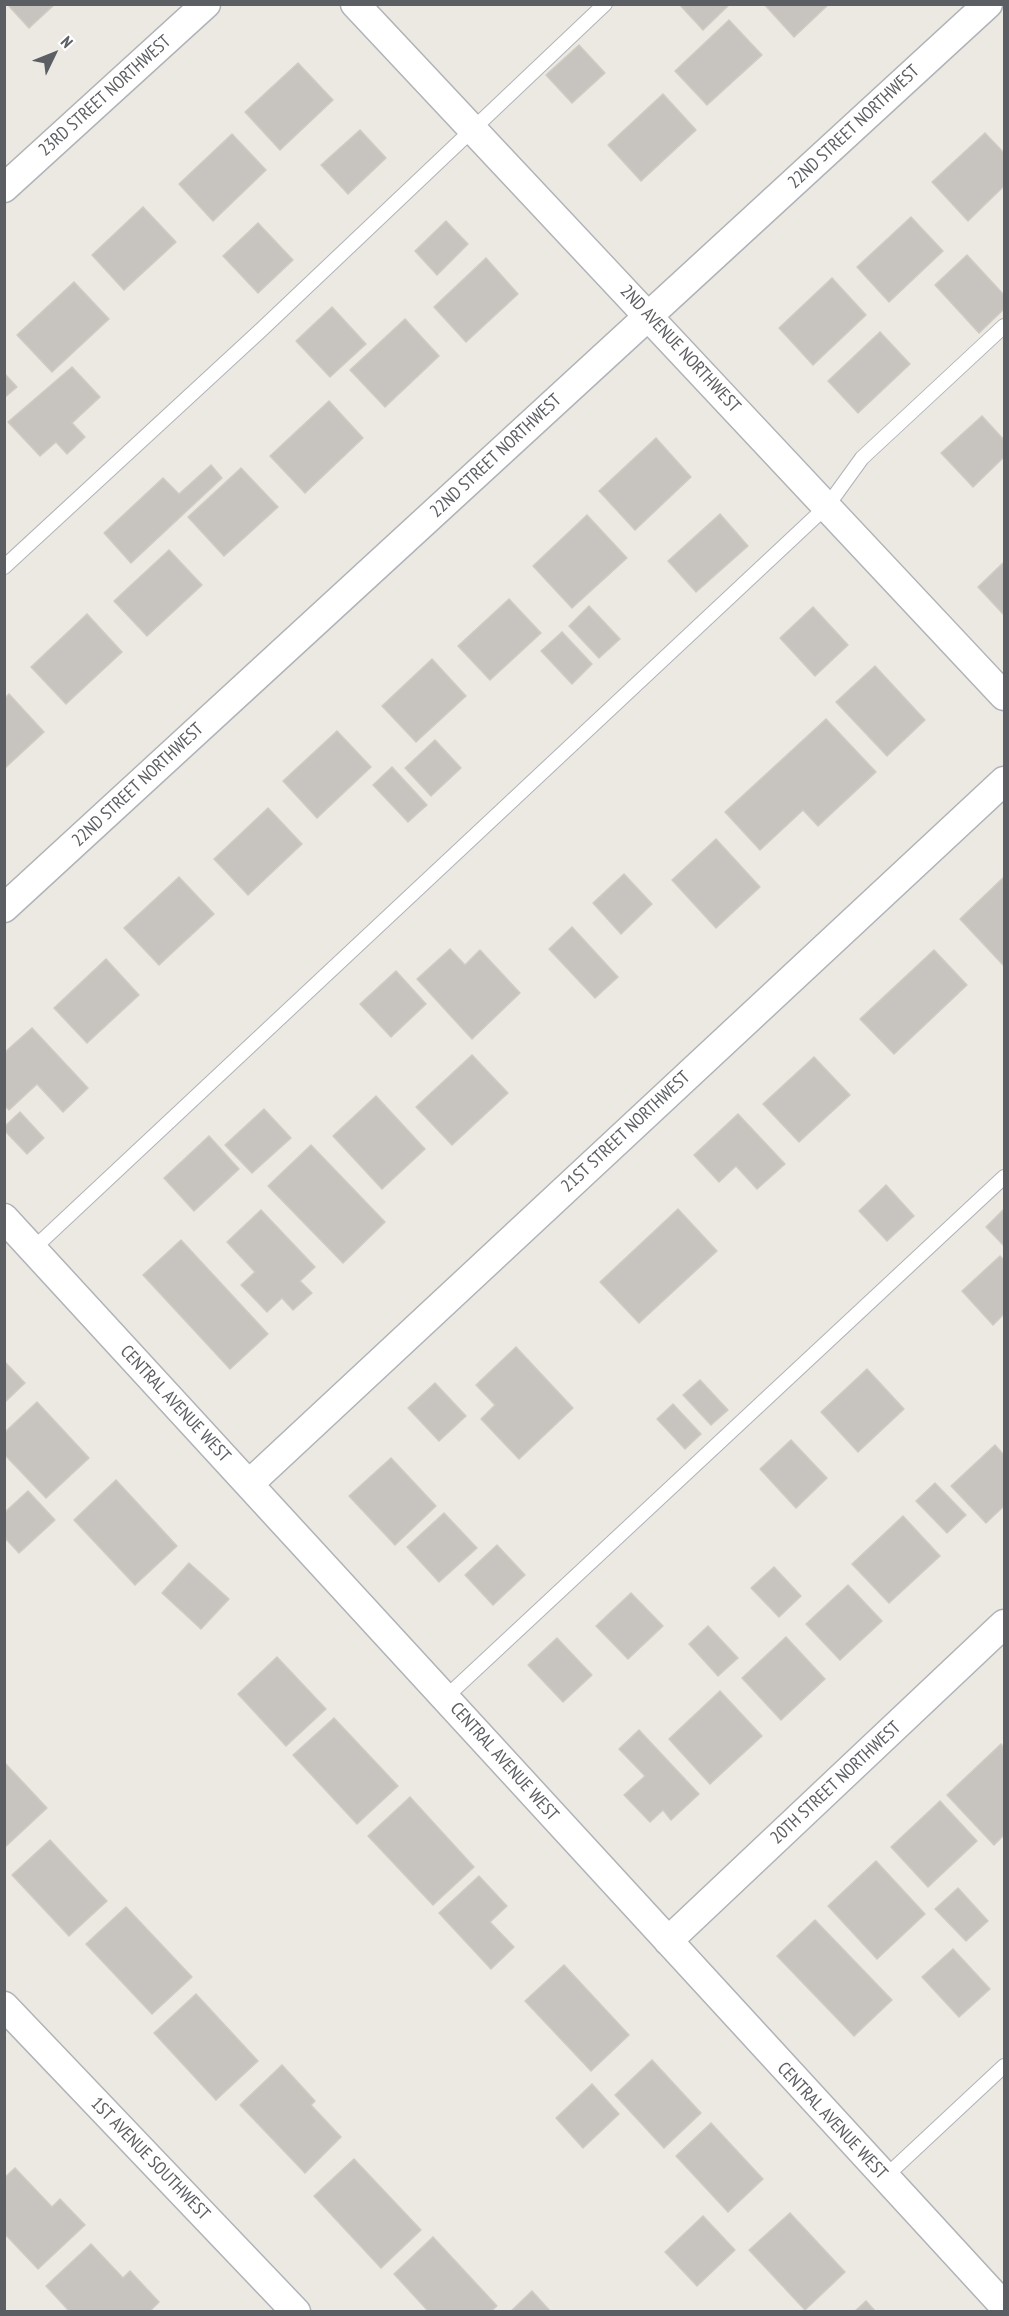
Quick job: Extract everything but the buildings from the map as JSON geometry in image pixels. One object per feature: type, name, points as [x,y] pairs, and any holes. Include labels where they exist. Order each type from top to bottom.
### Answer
[{"type":"street","name":"23RD STREET NORTHWEST","points":[[4,188],[206,4]]},
{"type":"street","name":"2ND AVENUE NORTHWEST","points":[[355,4],[1005,696]]},
{"type":"street","name":"22ND STREET NORTHWEST","points":[[4,908],[988,4]]},
{"type":"street","name":"21ST STREET NORTHWEST","points":[[249,1484],[1005,781]]},
{"type":"street","name":"CENTRAL AVENUE WEST","points":[[4,1218],[1005,2306]]},
{"type":"street","name":"20TH STREET NORTHWEST","points":[[668,1941],[1005,1624]]},
{"type":"street","name":"1ST AVENUE SOUTHWEST","points":[[4,2006],[296,2312]]},
{"type":"lane","points":[[4,567],[605,4]]},
{"type":"lane","points":[[33,1249],[828,505],[862,458],[1005,326]]},
{"type":"lane","points":[[445,1698],[1005,1177]]},
{"type":"lane","points":[[885,2177],[1005,2066]]}]
